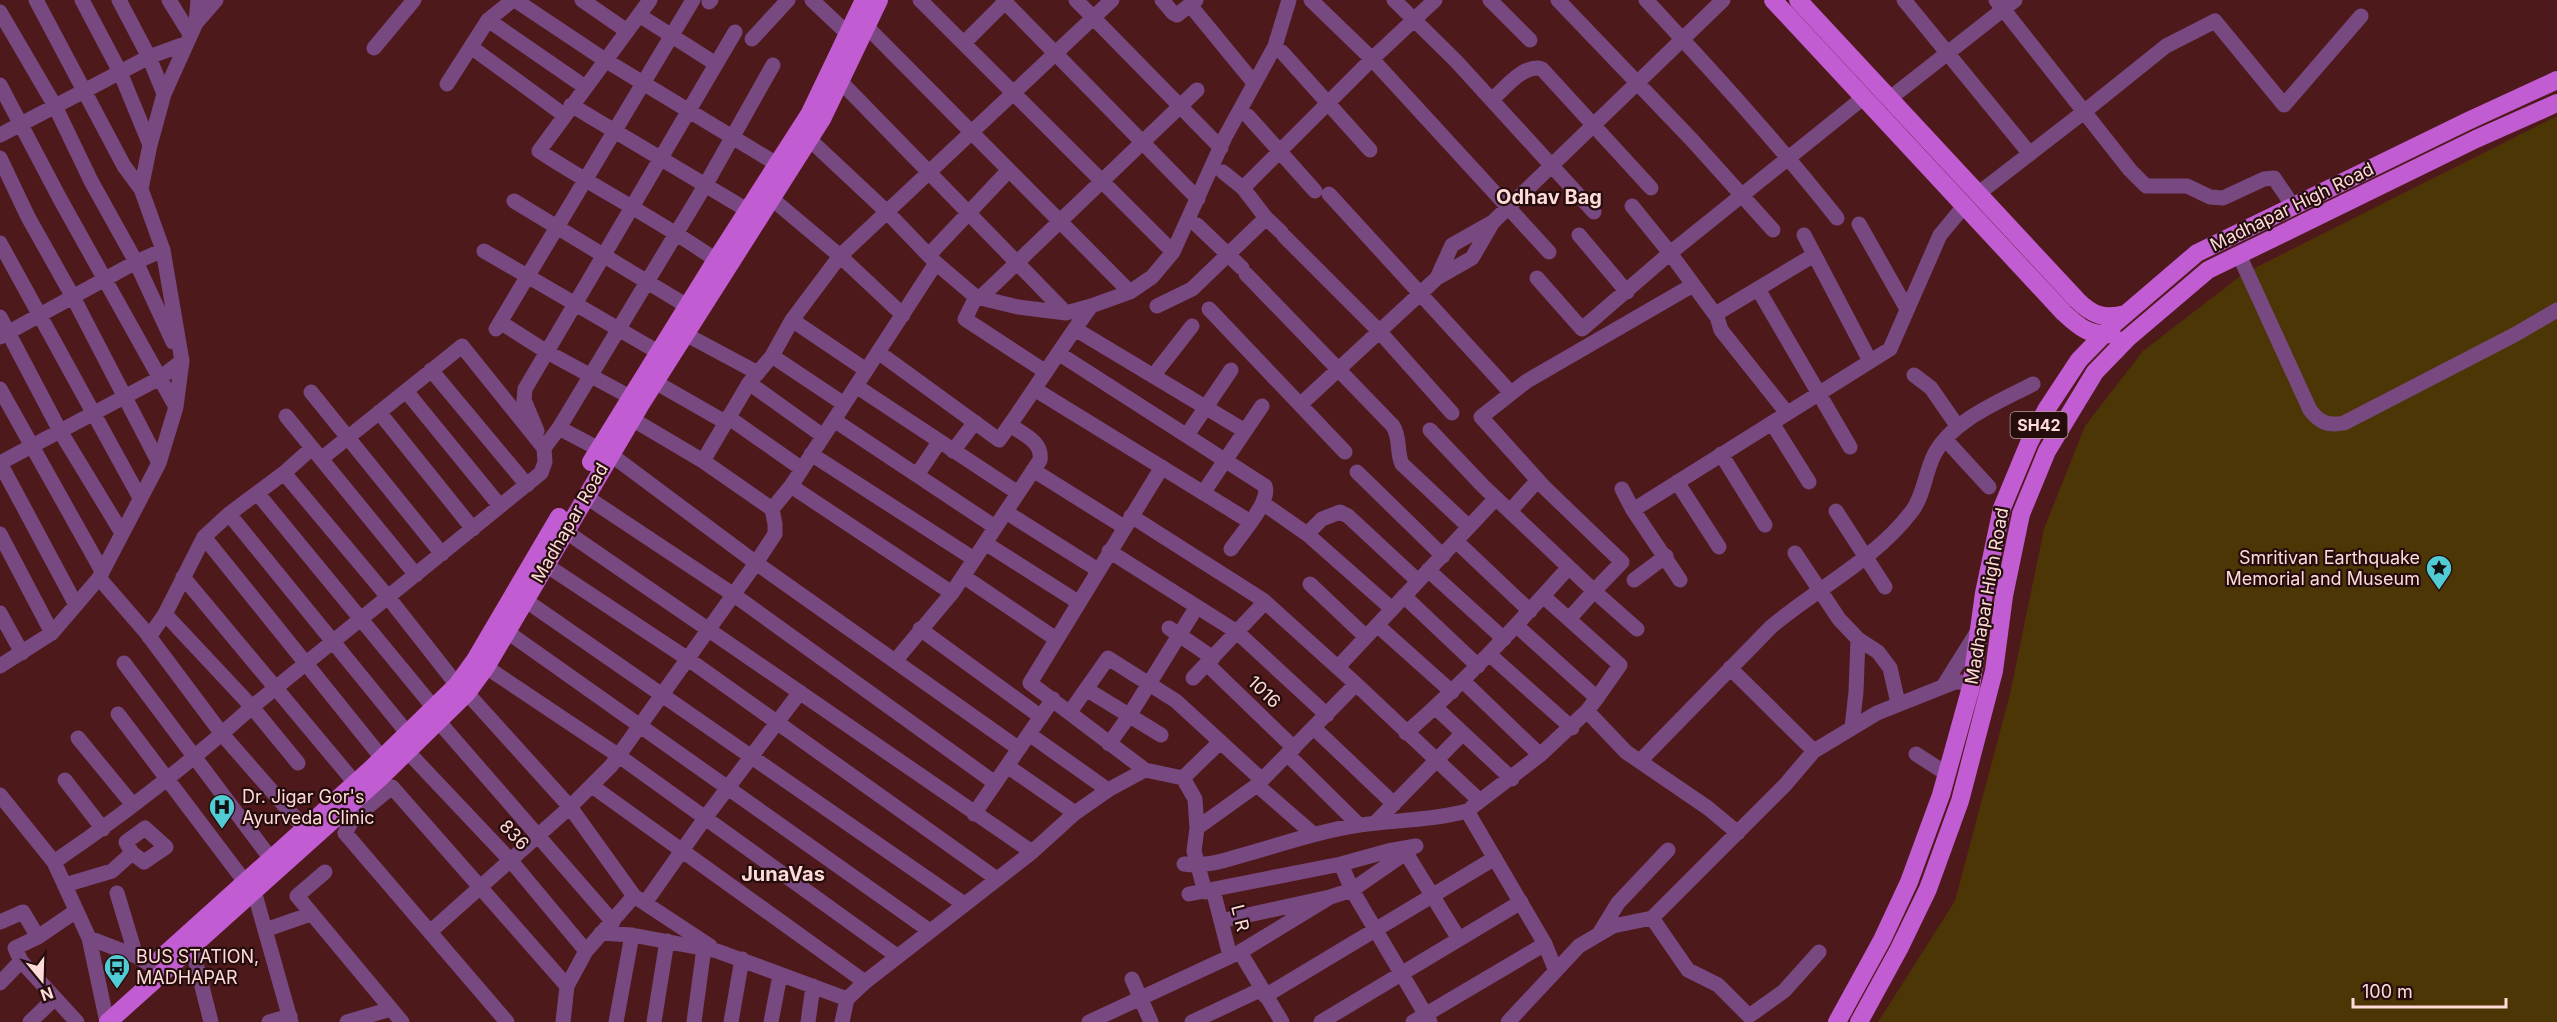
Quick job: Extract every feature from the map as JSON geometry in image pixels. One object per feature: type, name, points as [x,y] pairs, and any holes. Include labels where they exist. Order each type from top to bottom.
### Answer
[{"type":"main road","name":"Madhapar Road","points":[[159,968],[250,887],[349,815],[410,742],[486,667],[585,496],[630,397],[810,112],[864,0]]},
{"type":"main road","name":"Madhapar Road","points":[[462,689],[475,660],[605,452],[632,419],[809,139],[879,0]]},
{"type":"main road","points":[[1773,0],[1863,98],[2087,310],[2095,315],[2108,317],[2126,314]]},
{"type":"main road","points":[[1798,0],[1889,99],[2076,324],[2087,332],[2104,335],[2140,328]]},
{"type":"main road","name":"Madhapar High Road","points":[[1837,1022],[1882,940],[1909,882],[1947,774],[1971,687],[1995,535],[2002,507],[2029,443],[2046,410],[2079,360],[2126,314],[2197,253],[2557,80]]},
{"type":"main road","name":"SH42","points":[[1859,1022],[1928,890],[1960,801],[1994,671],[2014,539],[2033,483],[2064,420],[2095,372],[2140,328],[2208,270],[2465,144],[2557,103]]},
{"type":"main road","points":[[2076,324],[2079,338],[2079,360]]},
{"type":"main road","name":"Madhapar Road","points":[[159,968],[192,947],[250,887],[271,859],[304,828],[382,758],[410,742]]},
{"type":"main road","points":[[104,1020],[159,968]]},
{"type":"street","points":[[0,4],[7,0]]},
{"type":"street","points":[[0,666],[52,633],[100,575],[159,463],[176,406],[182,361],[164,250],[141,189],[124,166],[36,0]]},
{"type":"street","points":[[82,0],[120,72],[150,144]]},
{"type":"street","points":[[119,0],[149,57],[164,94]]},
{"type":"street","points":[[169,0],[191,33]]},
{"type":"street","points":[[141,189],[150,144],[164,94],[191,33],[198,0]]},
{"type":"street","points":[[0,135],[191,33],[216,0]]},
{"type":"street","points":[[374,48],[414,0]]},
{"type":"street","points":[[447,84],[488,20],[514,0],[605,60],[777,164]]},
{"type":"street","points":[[582,0],[627,31]]},
{"type":"street","points":[[650,0],[539,151],[675,231],[716,260]]},
{"type":"street","points":[[630,397],[498,326],[693,0]]},
{"type":"street","points":[[752,39],[788,0]]},
{"type":"street","points":[[812,0],[848,34]]},
{"type":"street","points":[[920,0],[1173,252]]},
{"type":"street","points":[[1076,0],[1221,147]]},
{"type":"street","points":[[703,461],[754,378],[772,356],[792,320],[840,256],[1112,0]]},
{"type":"street","points":[[1162,0],[1173,14],[1177,15],[1193,2],[1254,83]]},
{"type":"street","points":[[809,139],[933,259],[978,298],[1018,307],[1066,313],[1091,306],[1130,292],[1152,277],[1173,252],[1221,147],[1254,83],[1264,70],[1275,46],[1289,0]]},
{"type":"street","points":[[1311,0],[1371,59],[1549,252]]},
{"type":"street","points":[[1394,0],[1492,100],[1594,212]]},
{"type":"street","points":[[1243,188],[1371,59],[1435,0]]},
{"type":"street","points":[[1490,0],[1530,40]]},
{"type":"street","points":[[1558,0],[1744,196],[1773,230]]},
{"type":"street","points":[[1646,0],[1734,93],[1790,158],[1837,218]]},
{"type":"street","points":[[1301,404],[1437,278],[1452,245],[1493,222],[1723,0]]},
{"type":"street","points":[[1904,0],[2030,154]]},
{"type":"street","points":[[964,44],[1004,1],[1198,199]]},
{"type":"street","points":[[1889,99],[1948,53],[2005,3],[2130,171],[2146,186],[2187,186],[2210,197],[2223,198],[2264,179],[2274,178],[2287,197]]},
{"type":"street","points":[[0,12],[55,106],[91,181],[136,262],[182,361]]},
{"type":"street","points":[[639,15],[716,64]]},
{"type":"street","points":[[1633,510],[1890,349],[1940,235],[1972,199],[2166,46],[2215,21],[2284,105],[2361,16]]},
{"type":"street","points":[[488,20],[585,87]]},
{"type":"street","points":[[866,26],[1130,292]]},
{"type":"street","points":[[54,862],[103,829],[222,734],[252,707],[541,473],[545,462],[544,448],[524,400],[525,389],[735,32]]},
{"type":"street","points":[[471,47],[568,110],[614,131],[747,210]]},
{"type":"street","points":[[1282,52],[1326,104],[1370,150]]},
{"type":"street","points":[[544,448],[559,428],[675,231],[706,184],[773,65]]},
{"type":"street","points":[[1492,100],[1520,75],[1536,66],[1542,69],[1651,188]]},
{"type":"street","points":[[840,81],[1066,313]]},
{"type":"street","points":[[0,85],[176,406]]},
{"type":"street","points":[[1046,372],[965,319],[978,298],[1197,90]]},
{"type":"street","points":[[1537,278],[1582,329],[1670,253],[1744,196],[1863,98]]},
{"type":"street","points":[[1248,116],[1279,152],[1420,294],[1511,393]]},
{"type":"street","points":[[0,158],[28,217],[73,297],[159,463]]},
{"type":"street","points":[[772,509],[791,486],[903,315],[933,259],[969,213],[1009,170]]},
{"type":"street","points":[[1223,172],[1243,188],[1266,218],[1379,332],[1452,413]]},
{"type":"street","points":[[771,198],[840,256],[903,315]]},
{"type":"street","points":[[514,201],[687,306]]},
{"type":"street","points":[[1632,206],[1717,317]]},
{"type":"street","points":[[1157,306],[1192,289],[1266,218]]},
{"type":"street","points":[[1859,224],[1907,309]]},
{"type":"street","points":[[1197,225],[1228,254],[1393,426],[1398,434],[1398,453],[1402,464],[1469,526]]},
{"type":"street","points":[[1579,235],[1627,292]]},
{"type":"street","points":[[1804,235],[1870,361]]},
{"type":"street","points":[[0,243],[95,412],[140,498]]},
{"type":"street","points":[[4,335],[136,262],[164,250]]},
{"type":"street","points":[[484,251],[658,352]]},
{"type":"street","points":[[1787,413],[1721,330],[1717,317],[1719,312],[1814,255]]},
{"type":"street","points":[[2239,255],[2310,410],[2318,420],[2330,425],[2344,423],[2517,334],[2557,310]]},
{"type":"street","points":[[1569,619],[1622,562],[1538,480],[1480,417],[1527,381],[1693,285]]},
{"type":"street","points":[[1192,289],[1345,452]]},
{"type":"street","points":[[1758,289],[1850,447]]},
{"type":"street","points":[[878,352],[999,440],[1036,390],[1058,353],[1091,306]]},
{"type":"street","points":[[0,317],[4,335],[122,533]]},
{"type":"street","points":[[792,320],[866,370]]},
{"type":"street","points":[[1153,376],[1192,326]]},
{"type":"street","points":[[1075,329],[1245,431]]},
{"type":"street","points":[[685,334],[754,378],[823,436]]},
{"type":"street","points":[[147,634],[165,614],[204,537],[229,514],[284,473],[348,437],[462,346],[544,448]]},
{"type":"street","points":[[1058,353],[1265,486],[1268,493],[1264,504],[1249,521],[1231,549]]},
{"type":"street","points":[[772,356],[844,404]]},
{"type":"street","points":[[76,605],[0,463],[160,378],[182,361]]},
{"type":"street","points":[[431,370],[527,485]]},
{"type":"street","points":[[1187,435],[1204,406],[1231,370]]},
{"type":"street","points":[[1914,375],[1931,388],[1958,427]]},
{"type":"street","points":[[655,382],[727,420],[802,469]]},
{"type":"street","points":[[1640,761],[1730,668],[1792,609],[1821,591],[1865,555],[1913,510],[1921,493],[1926,471],[1945,439],[1958,427],[2033,384]]},
{"type":"street","points":[[856,386],[1018,494]]},
{"type":"street","points":[[0,389],[100,575],[222,734],[304,828]]},
{"type":"street","points":[[1036,390],[1249,521]]},
{"type":"street","points":[[406,391],[500,506]]},
{"type":"street","points":[[311,392],[442,554]]},
{"type":"street","points":[[1203,493],[1262,406]]},
{"type":"street","points":[[379,412],[472,529]]},
{"type":"street","points":[[286,416],[416,575]]},
{"type":"street","points":[[431,931],[540,835],[592,786],[619,756],[775,534],[772,509],[703,461],[632,419]]},
{"type":"street","points":[[834,420],[995,527]]},
{"type":"street","points":[[953,451],[975,422]]},
{"type":"street","points":[[1772,423],[1809,482]]},
{"type":"street","points":[[895,661],[952,593],[1040,460],[1041,455],[1037,444],[1010,425]]},
{"type":"street","points":[[559,428],[605,452],[756,563],[1019,749]]},
{"type":"street","points":[[1430,430],[1496,498],[1594,591],[1637,628]]},
{"type":"street","points":[[1945,439],[1989,487]]},
{"type":"street","points":[[917,475],[939,441]]},
{"type":"street","points":[[812,454],[974,559]]},
{"type":"street","points":[[1721,454],[1766,525]]},
{"type":"street","points":[[1162,467],[1030,683],[1145,770],[1184,778],[1220,742]]},
{"type":"street","points":[[1033,470],[1265,602],[1338,667],[1480,801]]},
{"type":"street","points":[[1357,472],[1443,556]]},
{"type":"street","points":[[284,473],[462,689],[570,807],[640,900],[710,949]]},
{"type":"street","points":[[1510,511],[1538,480]]},
{"type":"street","points":[[1677,482],[1719,547]]},
{"type":"street","points":[[791,486],[952,593]]},
{"type":"street","points":[[1622,489],[1633,510],[1680,580]]},
{"type":"street","points":[[258,494],[437,715],[613,922]]},
{"type":"street","points":[[585,496],[734,595],[996,783]]},
{"type":"street","points":[[1338,667],[1496,498]]},
{"type":"street","points":[[1264,504],[1307,534],[1392,609]]},
{"type":"street","points":[[1836,511],[1885,587]]},
{"type":"street","points":[[1006,512],[1098,570]]},
{"type":"street","points":[[1307,534],[1322,519],[1340,512],[1348,516],[1504,639]]},
{"type":"street","name":"836","points":[[229,514],[410,742],[586,951]]},
{"type":"street","points":[[565,531],[1032,852]]},
{"type":"street","points":[[0,534],[52,633]]},
{"type":"street","points":[[204,537],[382,758]]},
{"type":"street","points":[[1456,541],[1530,611]]},
{"type":"street","points":[[985,543],[1078,602]]},
{"type":"street","points":[[1109,551],[1237,632],[1327,715]]},
{"type":"street","points":[[1795,553],[1839,619],[1858,639],[1878,652],[1890,668],[1898,703]]},
{"type":"street","points":[[1634,580],[1666,556]]},
{"type":"street","points":[[546,565],[688,659],[997,879]]},
{"type":"street","points":[[1406,733],[1452,693],[1517,626],[1569,567]]},
{"type":"street","points":[[963,576],[1056,639]]},
{"type":"street","points":[[183,577],[355,783]]},
{"type":"street","points":[[1310,584],[1366,638]]},
{"type":"street","points":[[1404,596],[1572,728]]},
{"type":"street","points":[[1191,865],[1247,854],[1312,833],[1376,822],[1446,817],[1467,811],[1512,779],[1572,728],[1620,665],[1543,596]]},
{"type":"street","points":[[525,600],[964,904]]},
{"type":"street","points":[[1193,678],[1265,602]]},
{"type":"street","points":[[1109,744],[1148,684],[1174,631],[1196,608]]},
{"type":"street","points":[[0,614],[22,653]]},
{"type":"street","points":[[165,614],[252,707],[298,763]]},
{"type":"street","points":[[1377,625],[1452,693]]},
{"type":"street","points":[[1517,626],[1597,698]]},
{"type":"street","points":[[1944,685],[1980,628]]},
{"type":"street","points":[[920,629],[1041,717]]},
{"type":"street","points":[[506,631],[930,931]]},
{"type":"street","name":"1016","points":[[1174,631],[1210,661],[1359,825]]},
{"type":"street","points":[[1852,727],[1858,639]]},
{"type":"street","points":[[1070,712],[1108,658],[1176,701],[1312,833]]},
{"type":"street","points":[[124,663],[271,859]]},
{"type":"street","points":[[486,667],[619,756],[897,956]]},
{"type":"street","points":[[1730,668],[1815,751]]},
{"type":"street","points":[[1463,681],[1540,755]]},
{"type":"street","points":[[1508,1022],[1555,969],[1579,946],[1613,926],[1652,918],[1785,785],[1815,751],[1852,727],[1898,703],[1944,685],[1961,682],[1971,687]]},
{"type":"street","points":[[1197,828],[1260,782],[1356,684]]},
{"type":"street","points":[[1086,689],[1161,735]]},
{"type":"street","points":[[562,1021],[567,986],[586,951],[601,933],[640,900],[682,851],[800,692]]},
{"type":"street","points":[[974,814],[1053,699]]},
{"type":"street","points":[[1435,707],[1512,779]]},
{"type":"street","points":[[1587,711],[1626,752],[1708,808],[1738,833]]},
{"type":"street","points":[[118,714],[250,887],[265,930],[290,1019],[269,1022]]},
{"type":"street","points":[[1314,728],[1394,804]]},
{"type":"street","points":[[1376,822],[1464,733]]},
{"type":"street","points":[[1029,735],[1108,790]]},
{"type":"street","points":[[78,738],[133,805]]},
{"type":"street","points":[[1916,754],[1947,774]]},
{"type":"street","points":[[1007,766],[1075,813]]},
{"type":"street","points":[[842,1022],[847,999],[865,981],[1032,852],[1075,813],[1108,790],[1145,770]]},
{"type":"street","name":"L R","points":[[1184,778],[1195,799],[1197,828],[1191,865],[1202,892],[1221,921],[1235,954],[1282,1022]]},
{"type":"street","points":[[64,780],[103,829]]},
{"type":"street","points":[[592,786],[865,981]]},
{"type":"street","points":[[507,1022],[345,833],[349,815],[392,788],[567,986]]},
{"type":"street","points":[[0,795],[54,862],[65,885],[89,938],[104,1020]]},
{"type":"street","points":[[1467,811],[1545,944],[1555,969]]},
{"type":"street","points":[[1202,892],[1341,864],[1416,846],[1352,890],[1221,921]]},
{"type":"street","points":[[1599,934],[1618,903],[1668,850]]},
{"type":"street","points":[[65,885],[112,871],[132,853]]},
{"type":"street","points":[[1406,853],[1459,939]]},
{"type":"street","points":[[1192,1022],[1263,993],[1495,858]]},
{"type":"street","points":[[1341,864],[1352,890],[1402,972],[1423,1020],[1545,944]]},
{"type":"street","points":[[324,872],[297,896],[402,1022]]},
{"type":"street","points":[[117,893],[136,956]]},
{"type":"street","points":[[1089,1022],[1235,954],[1330,897]]},
{"type":"street","points":[[1321,1022],[1521,902]]},
{"type":"street","points":[[76,910],[38,937],[15,948],[21,961],[77,1022]]},
{"type":"street","points":[[0,922],[24,912],[38,937]]},
{"type":"street","points":[[265,930],[311,914]]},
{"type":"street","points":[[1652,918],[1688,970],[1718,985],[1751,1019],[1784,991],[1819,952]]},
{"type":"street","points":[[601,933],[632,935],[710,949],[847,999]]},
{"type":"street","points":[[616,1022],[632,935]]},
{"type":"street","points":[[89,938],[136,956],[159,968]]},
{"type":"street","points":[[654,1022],[667,941]]},
{"type":"street","points":[[192,947],[211,1022]]},
{"type":"street","points":[[694,1022],[710,949]]},
{"type":"street","points":[[731,1022],[742,959]]},
{"type":"street","points":[[0,983],[21,961]]},
{"type":"street","points":[[771,1022],[780,975]]},
{"type":"street","points":[[1132,980],[1151,1022]]},
{"type":"street","points":[[808,1022],[813,986]]},
{"type":"street","points":[[30,1022],[55,998]]},
{"type":"street","points":[[354,1021],[391,1009]]},
{"type":"shaded area","name":"Smritivan Earthquake Memorial and Museum","points":[[2557,116],[2557,1022],[1878,1022],[1955,901],[2010,694],[2044,529],[2085,426],[2143,351],[2243,274]]},
{"type":"place","name":"Smritivan Earthquake Memorial and Museum","points":[[2439,591]]},
{"type":"place","name":"Dr. Jigar Gor's Ayurveda Clinic","points":[[222,830]]},
{"type":"place","name":"BUS STATION, MADHAPAR","points":[[117,990]]},
{"type":"district","name":"Odhav Bag","points":[[1549,197]]},
{"type":"district","name":"JunaVas","points":[[783,874]]}]
